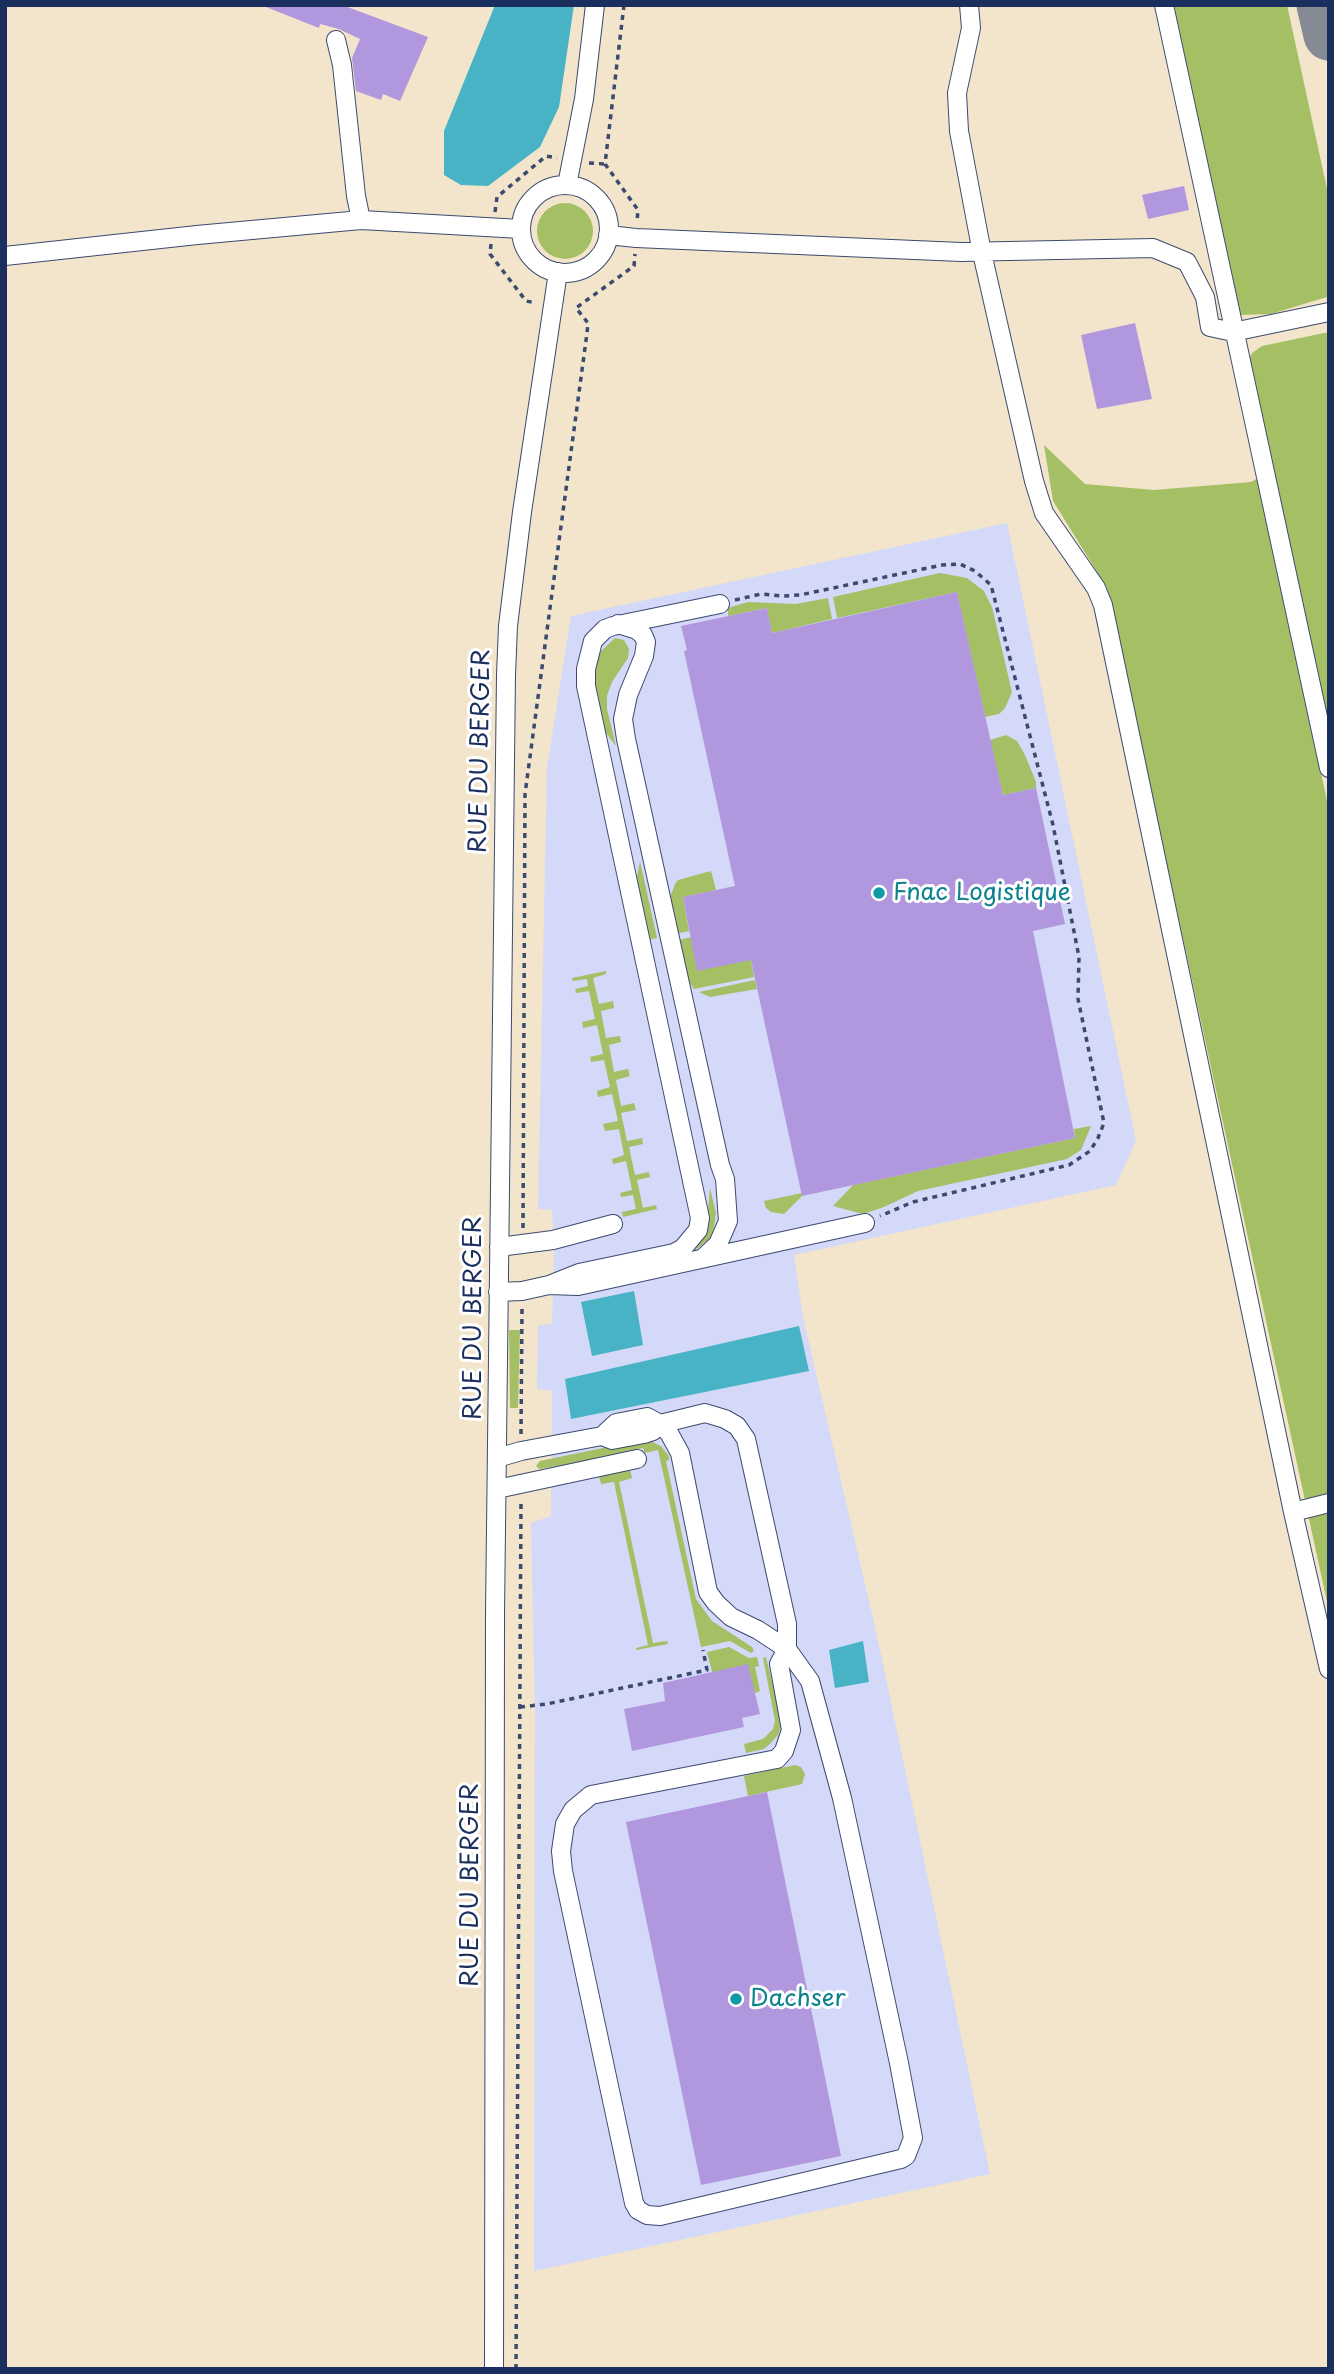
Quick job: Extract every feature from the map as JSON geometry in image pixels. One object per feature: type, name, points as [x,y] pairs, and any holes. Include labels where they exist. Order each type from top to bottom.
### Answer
[{"type":"street","points":[[567,185],[584,99],[594,5]]},
{"type":"street","points":[[970,5],[971,28],[957,93],[959,131],[982,253],[1034,481],[1044,513],[1096,588],[1103,605],[1293,1511],[1329,1669]]},
{"type":"street","points":[[1164,5],[1329,768]]},
{"type":"street","points":[[336,40],[342,65],[356,196],[362,220]]},
{"type":"street","points":[[567,185],[582,188],[600,202],[608,223],[608,235],[599,256],[590,264],[580,270],[558,272],[537,263],[529,255],[521,229],[524,211],[539,193],[567,185]]},
{"type":"street","points":[[5,256],[362,220],[521,229]]},
{"type":"street","points":[[608,235],[982,253],[1153,248],[1187,262],[1205,298],[1210,327],[1234,332],[1329,312]]},
{"type":"street","name":"RUE DU BERGER","points":[[494,2369],[498,1292],[508,626],[558,272]]},
{"type":"street","points":[[498,1292],[522,1291],[549,1285],[579,1273],[674,1253],[690,1241],[698,1230],[700,1218],[586,686],[586,669],[593,641],[605,629],[720,604]]},
{"type":"street","points":[[618,625],[637,630],[646,642],[623,719],[725,1178],[727,1221],[718,1244],[703,1258]]},
{"type":"street","points":[[549,1285],[578,1286],[865,1223]]},
{"type":"street","points":[[499,1247],[553,1240],[613,1224]]},
{"type":"street","points":[[497,1458],[602,1436],[612,1440],[644,1434],[653,1432],[660,1424],[705,1413],[725,1419],[737,1426],[746,1439],[787,1624],[787,1649],[779,1664],[790,1730],[784,1751],[777,1759],[592,1795],[573,1810],[565,1824],[561,1851],[563,1871],[634,2203],[638,2210],[647,2215],[660,2216],[901,2159],[906,2156],[913,2138],[842,1798],[810,1681],[787,1649],[758,1630],[731,1617],[708,1592],[680,1454],[673,1438],[660,1424]]},
{"type":"street","points":[[497,1489],[637,1459]]},
{"type":"street","points":[[1293,1511],[1329,1503]]},
{"type":"path","points":[[523,1243],[525,794],[587,333],[588,323],[576,309],[634,266],[638,209],[605,164],[624,5]]},
{"type":"path","points":[[720,604],[761,594],[800,595],[943,565],[960,564],[975,571],[991,586],[1053,825],[1079,957],[1078,999],[1104,1123],[1098,1138],[1090,1151],[1069,1165],[913,1202],[865,1223]]},
{"type":"path","points":[[522,1291],[522,1409]]},
{"type":"path","points":[[516,2369],[521,1519]]},
{"type":"path","points":[[520,1707],[547,1704],[708,1670],[703,1650]]},
{"type":"shaded area","points":[[1007,523],[1136,1141],[1116,1185],[794,1255],[803,1317],[877,1636],[990,2174],[534,2271],[535,1711],[531,1523],[551,1516],[552,1391],[537,1389],[538,1325],[552,1324],[554,1249],[552,1210],[538,1209],[547,768],[571,616]]},
{"type":"green space","points":[[1172,5],[1287,5],[1329,198],[1327,297],[1271,314],[1239,315]]},
{"type":"green space","points":[[560,203],[570,203],[585,211],[591,220],[591,242],[585,251],[570,259],[560,259],[542,247],[537,236],[537,226],[549,208]]},
{"type":"green space","points":[[1329,332],[1329,737],[1248,361],[1252,353],[1262,346]]},
{"type":"green space","points":[[1044,445],[1085,484],[1154,490],[1251,482],[1258,478],[1329,810],[1329,1611],[1107,588],[1053,501]]},
{"type":"green space","points":[[940,573],[967,578],[984,591],[992,607],[1012,692],[1005,708],[999,714],[985,717],[957,592],[837,618],[833,597]]},
{"type":"green space","points":[[828,598],[832,619],[772,633],[767,608],[728,616],[728,609],[748,602],[796,604]]},
{"type":"green space","points":[[615,638],[624,640],[629,649],[628,658],[612,682],[607,696],[607,709],[616,746],[600,725],[594,691],[600,652]]},
{"type":"green space","points":[[1006,735],[1017,741],[1025,755],[1036,788],[1003,795],[990,740]]},
{"type":"green space","points":[[640,861],[657,938],[647,940],[635,888]]},
{"type":"green space","points":[[711,871],[716,890],[683,897],[689,931],[676,934],[669,900],[675,884],[678,880]]},
{"type":"green space","points":[[691,937],[751,960],[754,977],[694,989],[688,980],[679,940]]},
{"type":"green space","points":[[606,971],[606,974],[593,978],[599,1004],[613,1001],[614,1008],[601,1011],[606,1038],[620,1036],[621,1042],[609,1045],[614,1072],[628,1069],[630,1076],[616,1080],[621,1106],[634,1103],[636,1110],[621,1113],[627,1141],[642,1138],[643,1144],[629,1147],[635,1175],[649,1172],[650,1177],[637,1180],[643,1208],[656,1205],[657,1209],[623,1217],[622,1212],[636,1209],[633,1195],[621,1197],[620,1193],[632,1190],[626,1161],[613,1164],[612,1159],[624,1155],[619,1129],[605,1131],[603,1124],[618,1121],[612,1094],[598,1097],[597,1091],[610,1087],[604,1060],[591,1062],[590,1057],[603,1054],[597,1025],[583,1028],[582,1022],[595,1019],[589,991],[576,993],[575,989],[588,986],[587,979],[573,981],[572,978]]},
{"type":"green space","points":[[755,980],[757,989],[710,997],[699,992]]},
{"type":"green space","points":[[1091,1126],[1081,1150],[1067,1159],[918,1191],[866,1213],[833,1206],[853,1185],[1075,1138],[1074,1129]]},
{"type":"green space","points":[[710,1188],[716,1213],[714,1227],[710,1238],[688,1256],[688,1252],[706,1231]]},
{"type":"green space","points":[[802,1193],[784,1214],[771,1212],[766,1208],[764,1201]]},
{"type":"green space","points":[[509,1330],[520,1330],[518,1408],[510,1408]]},
{"type":"green space","points":[[646,1439],[661,1446],[669,1456],[666,1461],[696,1599],[712,1621],[752,1647],[754,1651],[751,1653],[730,1641],[701,1647],[658,1450],[645,1453],[643,1448],[563,1465],[539,1469],[536,1466],[540,1461]]},
{"type":"green space","points":[[630,1469],[632,1478],[619,1482],[653,1643],[667,1641],[668,1644],[636,1650],[648,1645],[614,1482],[601,1484],[599,1476]]},
{"type":"green space","points":[[729,1647],[749,1658],[757,1657],[759,1666],[755,1667],[760,1691],[755,1693],[712,1672],[707,1652]]},
{"type":"green space","points":[[766,1657],[781,1726],[778,1735],[764,1749],[746,1753],[744,1744],[763,1739],[773,1729],[775,1721],[763,1658]]},
{"type":"green space","points":[[795,1765],[801,1767],[805,1774],[802,1784],[748,1796],[744,1776]]},
{"type":"water","points":[[495,5],[574,5],[559,107],[540,147],[488,186],[461,185],[444,175],[444,131]]},
{"type":"water","points":[[634,1291],[643,1345],[592,1356],[581,1302]]},
{"type":"water","points":[[799,1326],[809,1371],[571,1419],[565,1379]]},
{"type":"water","points":[[863,1641],[869,1682],[835,1688],[829,1650]]},
{"type":"building","points":[[261,5],[342,5],[428,37],[400,101],[383,94],[381,100],[356,91],[352,58],[360,39],[339,29],[320,24],[319,28]]},
{"type":"building","points":[[1184,186],[1189,210],[1148,219],[1142,195]]},
{"type":"building","points":[[1135,323],[1152,399],[1097,409],[1081,335]]},
{"type":"building","name":"Fnac Logistique","points":[[957,592],[1003,795],[1036,788],[1065,924],[1033,931],[1075,1138],[802,1196],[751,960],[697,971],[683,897],[735,886],[684,651],[687,650],[681,626],[767,608],[772,633]]},
{"type":"building","points":[[748,1664],[760,1714],[742,1718],[744,1727],[632,1751],[624,1709],[665,1701],[663,1683]]},
{"type":"building","name":"Dachser","points":[[767,1792],[841,2156],[701,2185],[626,1822]]},
{"type":"taxiway","points":[[1322,5],[1329,35]]},
{"type":"place","name":"Fnac Logistique","points":[[879,893]]},
{"type":"place","name":"Dachser","points":[[736,1999]]}]
